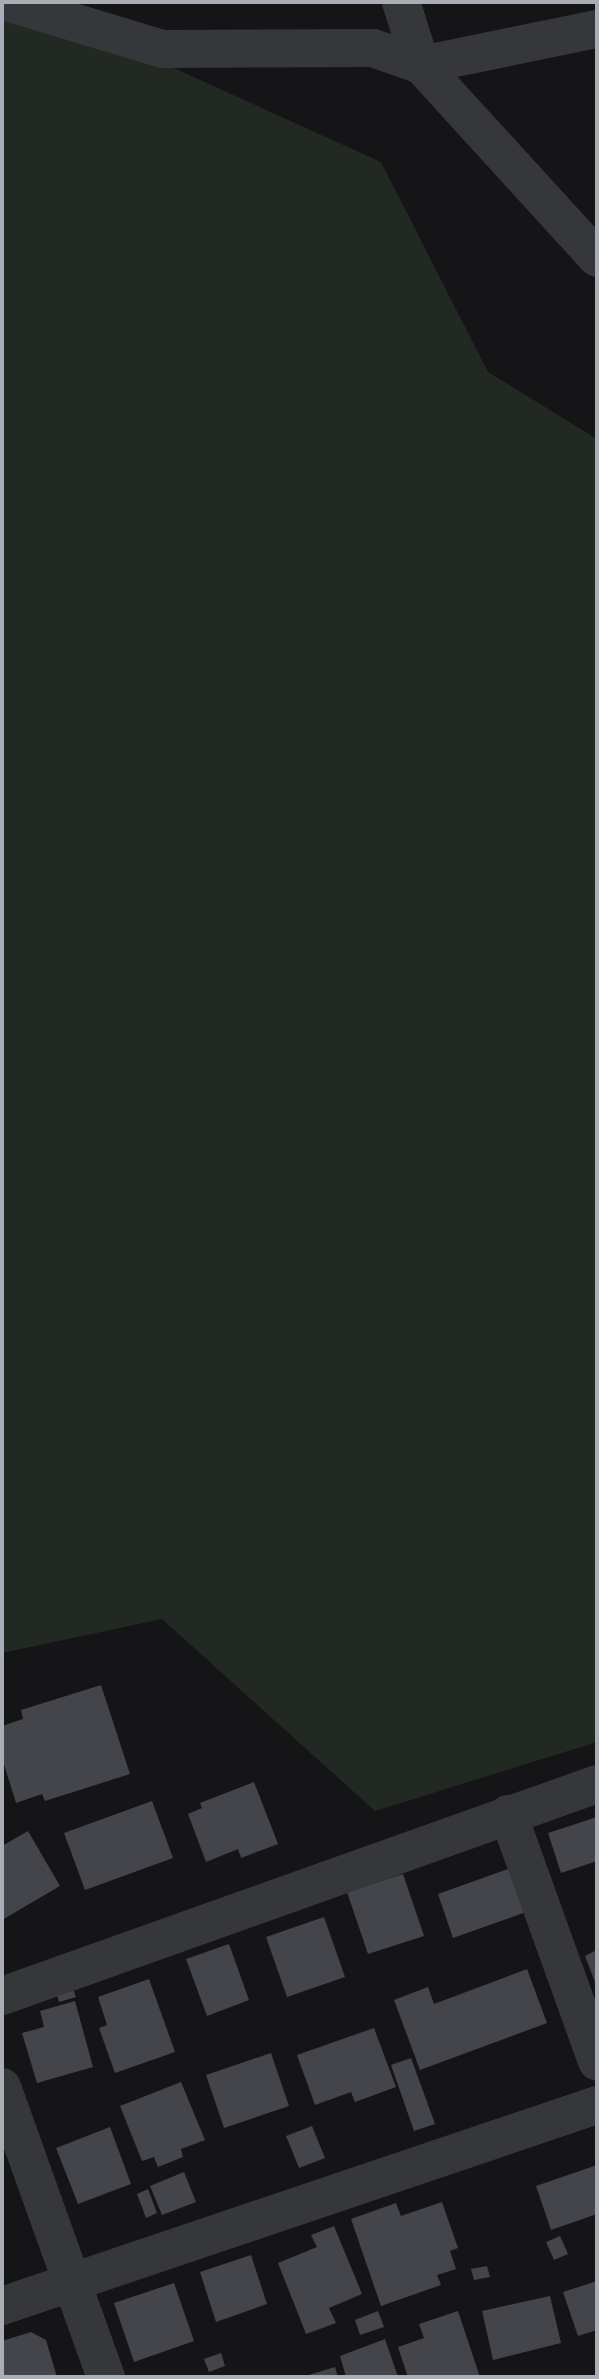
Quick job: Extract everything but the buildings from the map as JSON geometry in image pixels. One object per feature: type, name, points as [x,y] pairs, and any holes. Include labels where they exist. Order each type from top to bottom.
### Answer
[{"type":"street","points":[[7,2],[163,49],[373,48],[421,65],[597,29]]},
{"type":"street","points":[[401,2],[421,65],[597,258]]},
{"type":"street","points":[[2,1996],[597,1784]]},
{"type":"street","points":[[508,1814],[597,2061]]},
{"type":"street","points":[[2,2087],[69,2282],[106,2377]]},
{"type":"street","points":[[2,2306],[597,2105]]},
{"type":"shaded area","points":[[2,20],[134,50],[381,162],[488,372],[597,439],[597,1742],[375,1811],[162,1619],[2,1653]]}]
